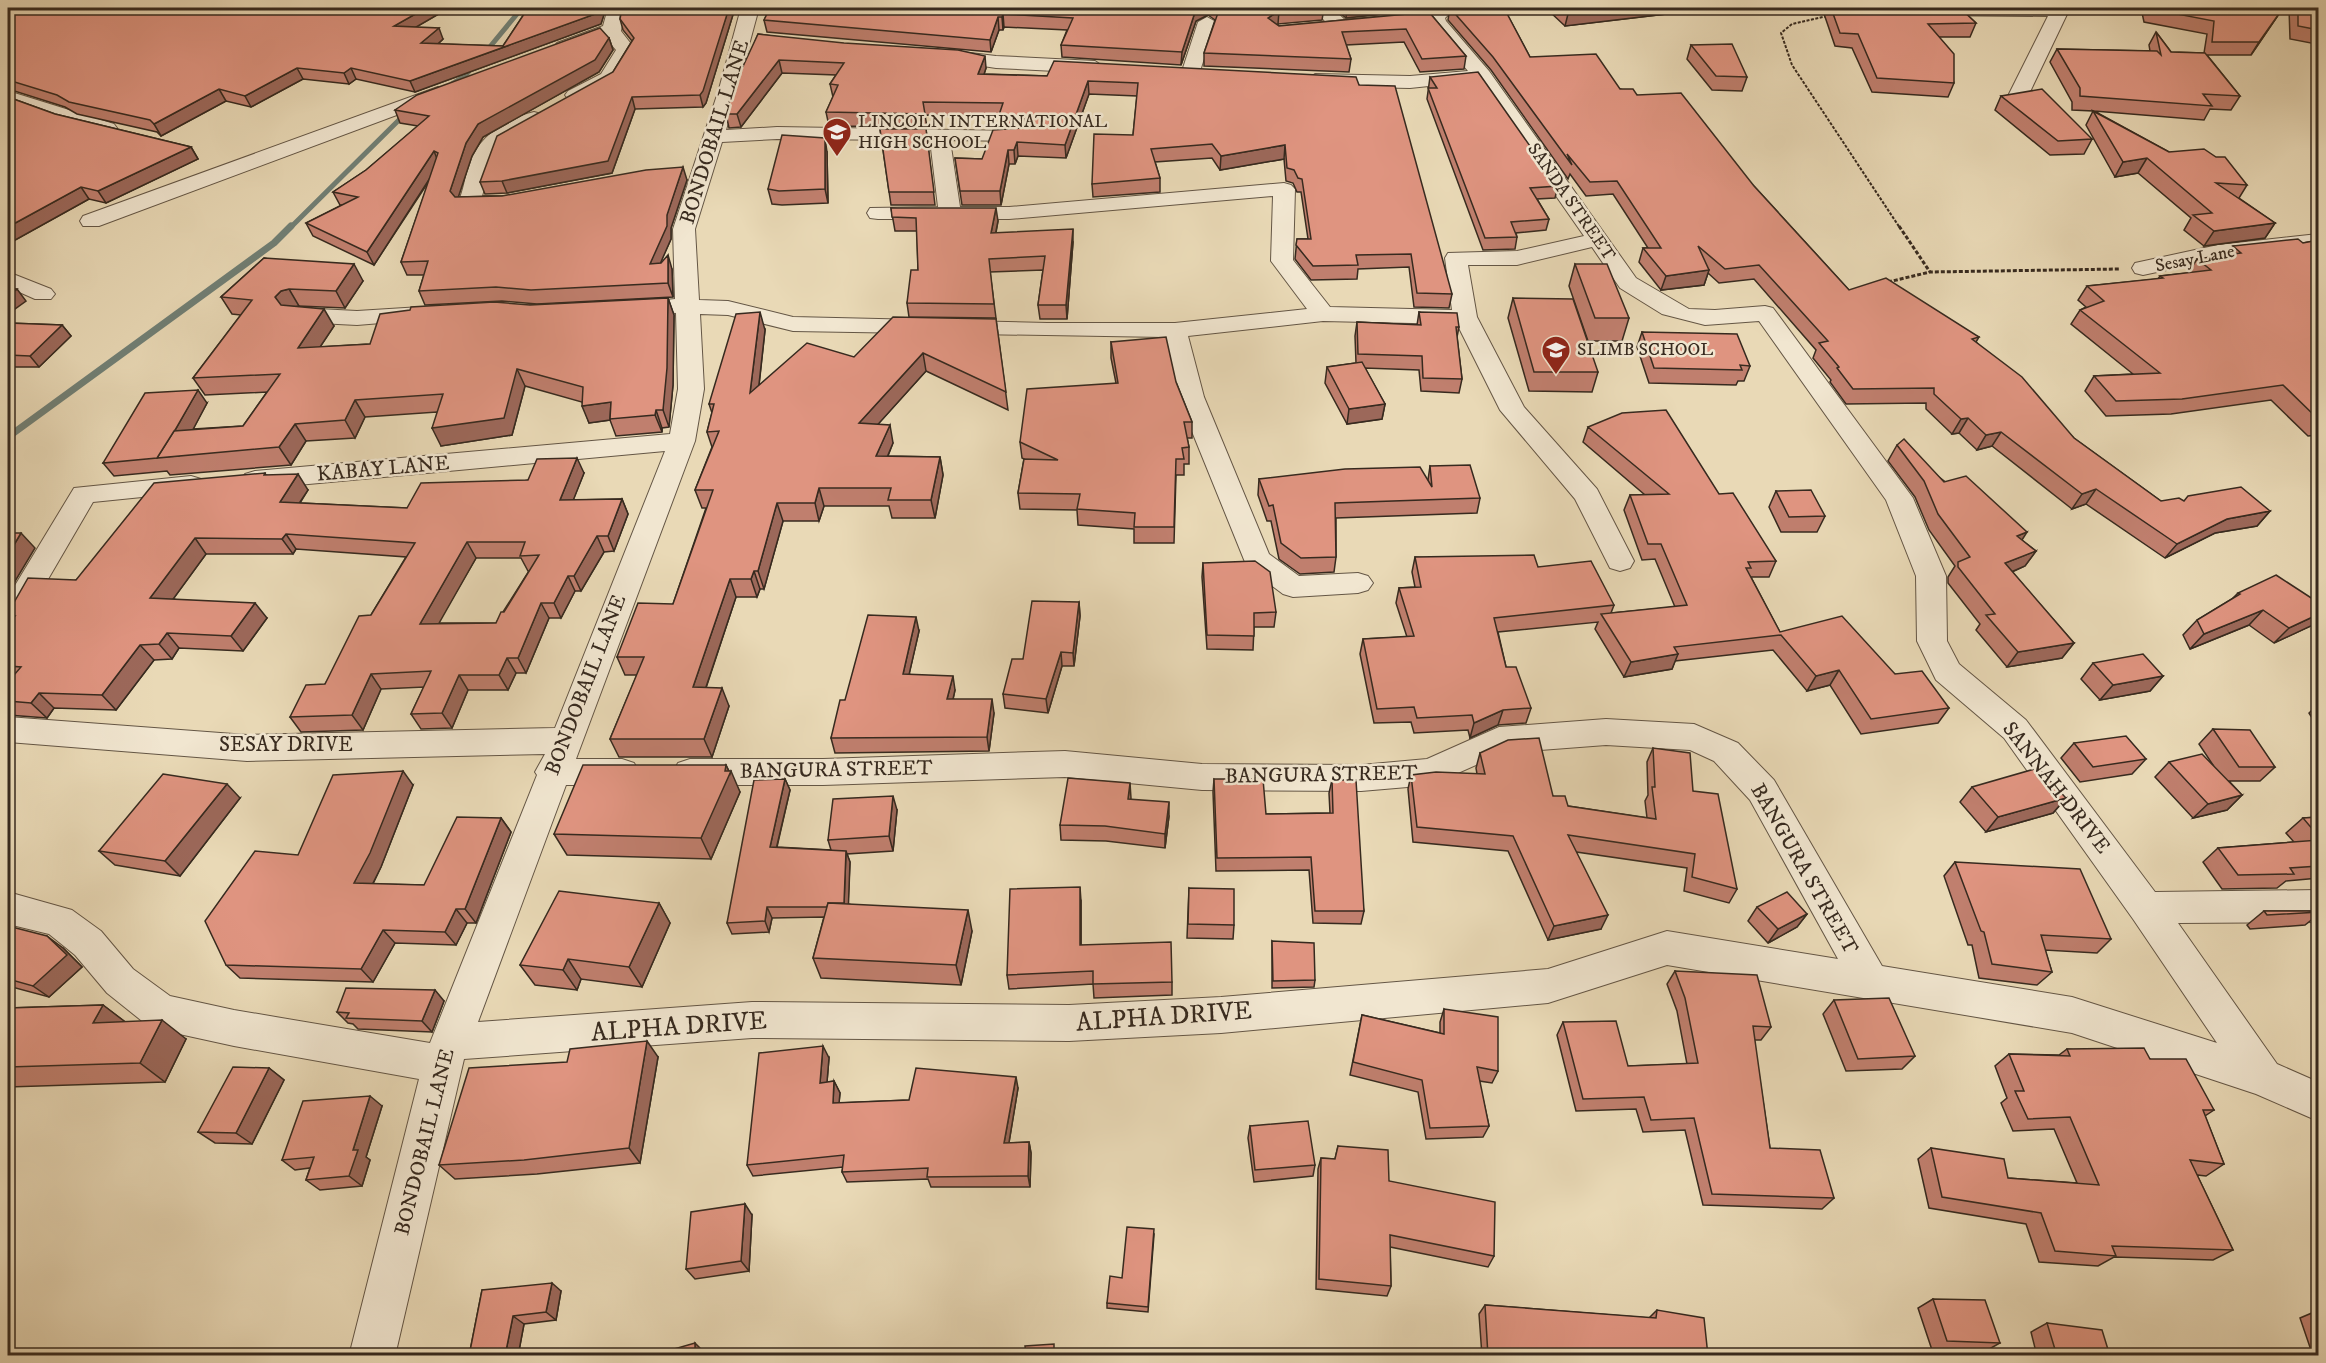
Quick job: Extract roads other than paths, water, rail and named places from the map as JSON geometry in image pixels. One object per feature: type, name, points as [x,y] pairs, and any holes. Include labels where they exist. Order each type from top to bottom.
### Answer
[{"type":"street","points":[[530,197],[469,203],[481,160],[492,142],[608,78],[626,49],[614,39],[610,29],[616,8]]},
{"type":"street","points":[[1316,8],[1341,26]]},
{"type":"street","points":[[1912,10],[2060,9],[2018,96]]},
{"type":"street","name":"SANDA STREET","points":[[1436,14],[1437,22],[1482,75],[1628,283],[1686,315],[1726,317],[1765,313]]},
{"type":"street","points":[[1320,28],[1389,21]]},
{"type":"street","points":[[1191,71],[1207,22]]},
{"type":"street","name":"BONDOBAIL LANE","points":[[372,1356],[446,1053],[558,757],[682,441],[691,389],[684,229],[700,157],[753,28]]},
{"type":"street","points":[[544,54],[610,29]]},
{"type":"street","points":[[926,54],[996,62],[1111,67]]},
{"type":"street","points":[[1168,70],[1214,73]]},
{"type":"street","points":[[1297,79],[1410,82],[1482,75]]},
{"type":"street","points":[[91,221],[456,87]]},
{"type":"street","points":[[8,98],[57,113],[70,120],[127,133]]},
{"type":"street","points":[[700,157],[777,133],[1015,135]]},
{"type":"street","points":[[939,135],[950,213]]},
{"type":"street","points":[[878,213],[1010,213],[1279,184],[1282,261],[1323,314]]},
{"type":"street","points":[[1598,239],[1517,258],[1456,258],[1465,317],[1513,410],[1587,495],[1620,561]]},
{"type":"street","name":"Sesay Lane","points":[[2143,268],[2218,252],[2319,241]]},
{"type":"street","points":[[8,279],[43,294]]},
{"type":"street","points":[[640,307],[687,305],[728,308],[793,324],[1175,330],[1323,314],[1465,317]]},
{"type":"street","points":[[299,315],[357,318],[446,312]]},
{"type":"street","name":"SANNAH DRIVE","points":[[1765,313],[1899,498],[1931,576],[1932,641],[1947,672],[2015,729],[2146,908],[2263,1077]]},
{"type":"street","points":[[1175,330],[1191,397],[1257,560],[1293,587],[1358,583]]},
{"type":"street","name":"KABAY LANE","points":[[8,621],[84,494],[682,441]]},
{"type":"street","name":"SESAY DRIVE","points":[[8,729],[247,748],[558,757]]},
{"type":"street","name":"BANGURA STREET","points":[[558,757],[823,772],[1065,764],[1202,777],[1361,778],[1431,772],[1499,740],[1606,732],[1694,737],[1726,752],[1762,790],[1870,981]]},
{"type":"street","points":[[2146,908],[2319,906]]},
{"type":"street","name":"ALPHA DRIVE","points":[[8,908],[59,921],[88,943],[120,981],[160,1012],[234,1028],[446,1053],[752,1020],[1069,1023],[1221,1015],[1372,1000],[1548,987],[1667,948],[1870,981]]},
{"type":"street","points":[[1870,981],[2072,1015],[2263,1077],[2319,1102]]},
{"type":"waterway","points":[[484,54],[522,8]]},
{"type":"waterway","points":[[452,84],[465,76],[475,64]]},
{"type":"waterway","points":[[290,228],[407,112]]},
{"type":"waterway","points":[[8,437],[274,243],[291,226]]},
{"type":"place","name":"LINCOLN INTERNATIONAL HIGH SCHOOL","points":[[837,158]]},
{"type":"place","name":"SLIMB SCHOOL","points":[[1556,376]]}]
